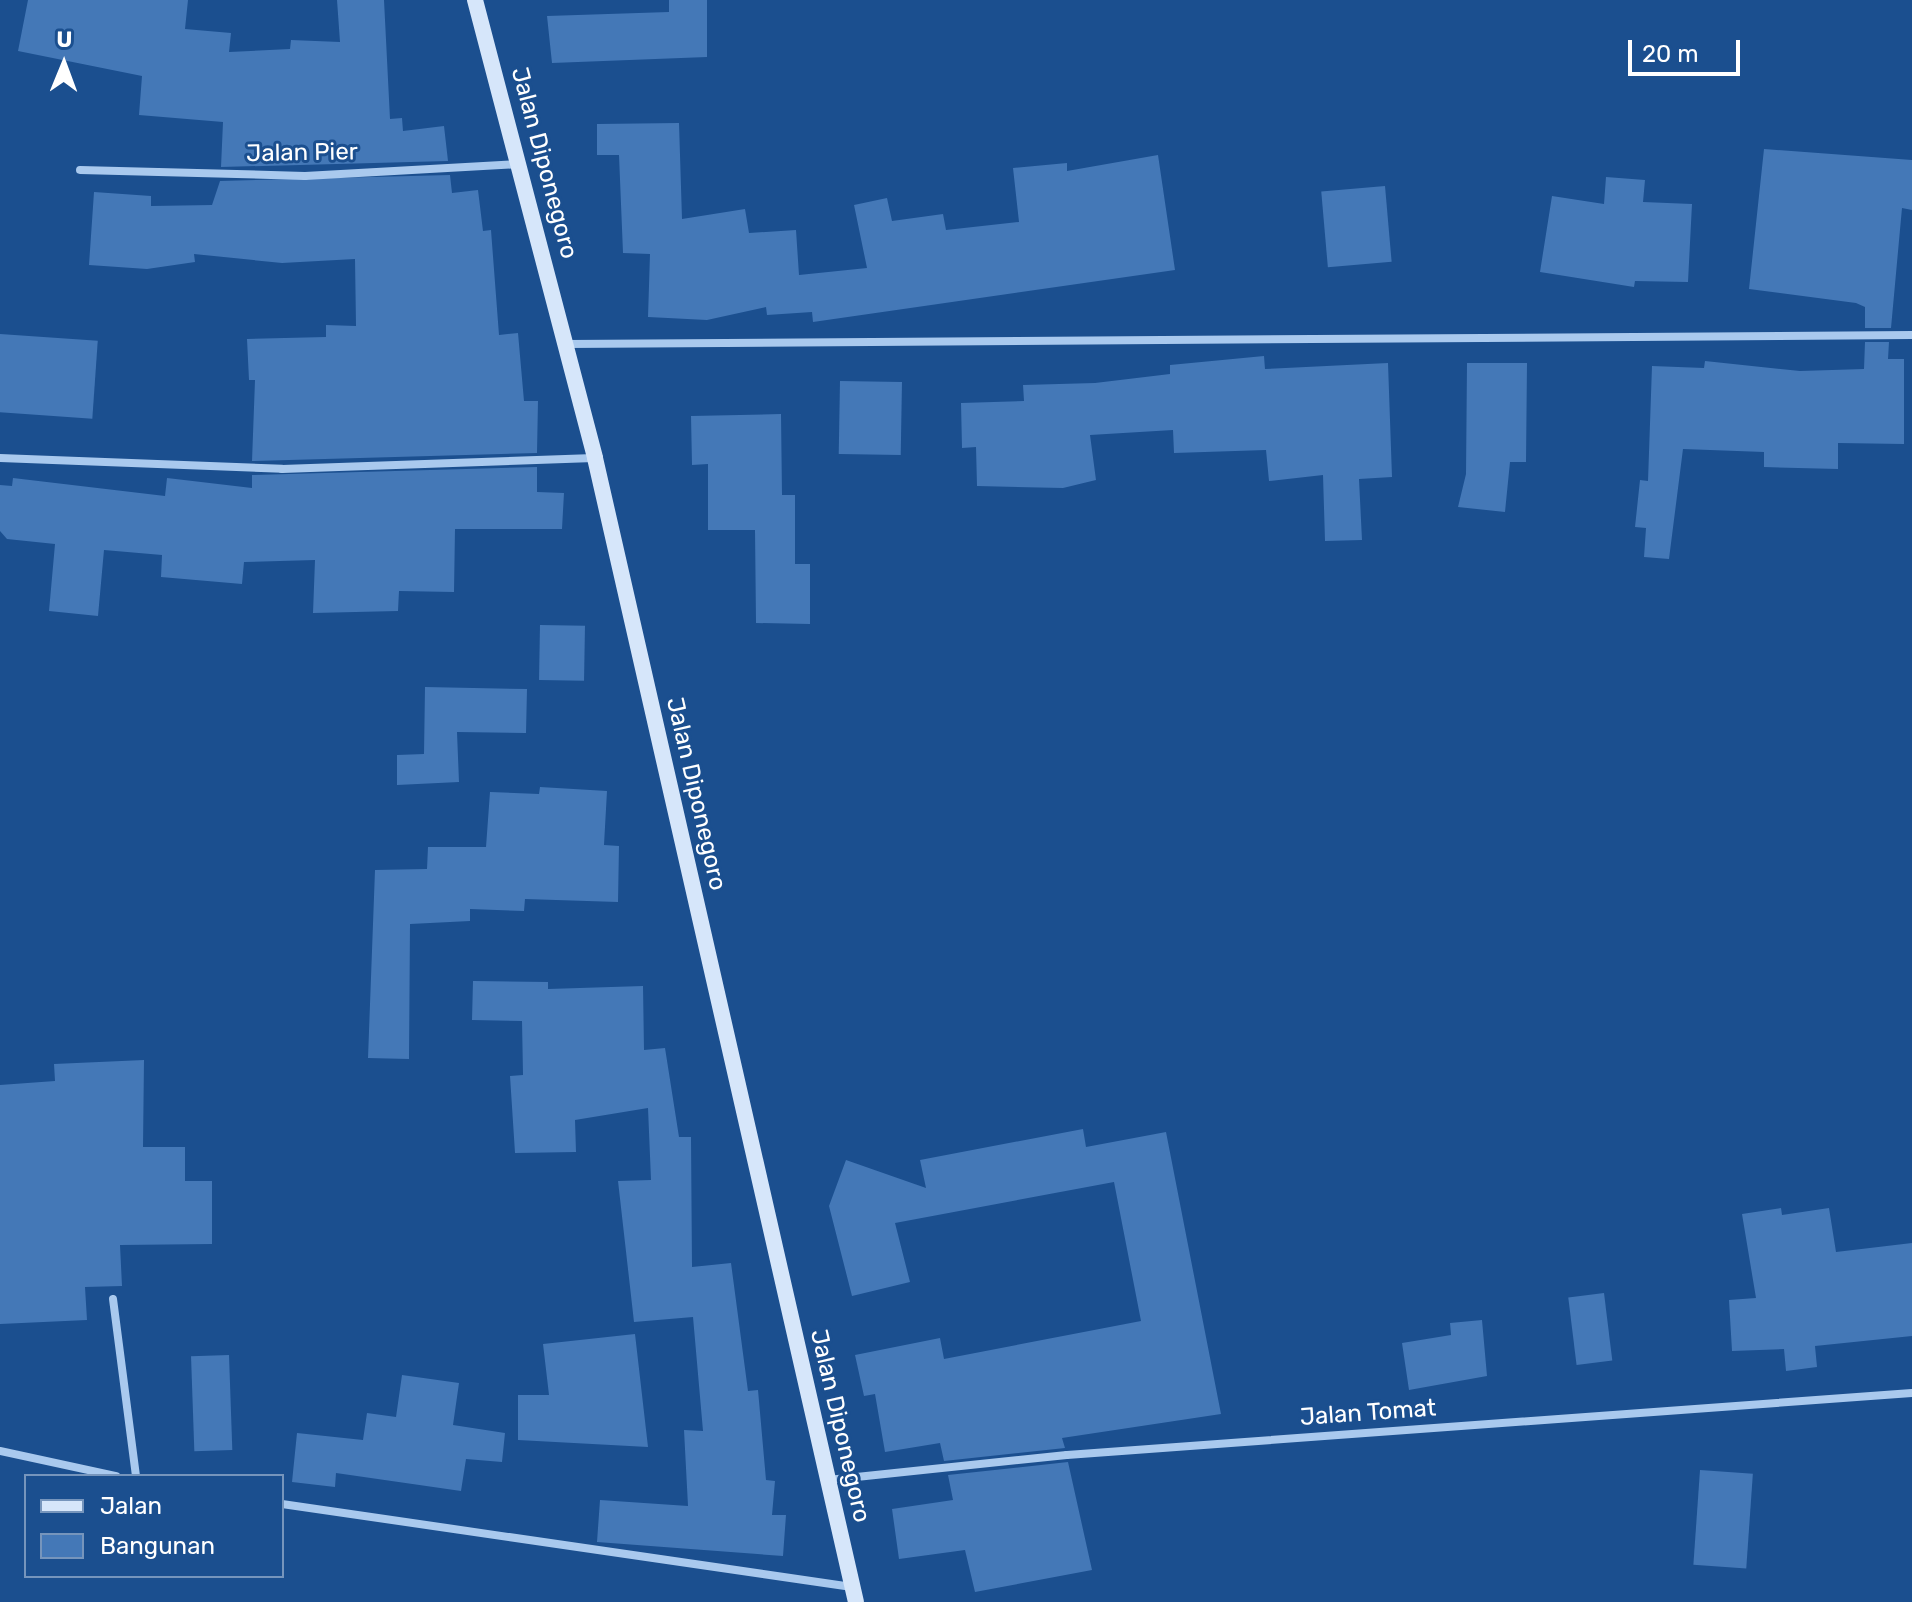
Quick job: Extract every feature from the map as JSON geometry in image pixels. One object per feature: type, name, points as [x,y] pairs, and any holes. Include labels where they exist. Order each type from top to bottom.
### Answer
[{"type":"main road","name":"Jalan Diponegoro","points":[[475,0],[523,163],[595,458],[854,1594]]},
{"type":"street","name":"Jalan Pier","points":[[80,170],[305,176],[523,163]]},
{"type":"street","points":[[565,344],[1912,335]]},
{"type":"street","points":[[0,458],[282,469],[595,458]]},
{"type":"street","points":[[113,1299],[136,1474]]},
{"type":"street","name":"Jalan Tomat","points":[[828,1480],[1067,1455],[1912,1393]]},
{"type":"street","points":[[0,1451],[107,1474]]},
{"type":"street","points":[[284,1504],[854,1594]]},
{"type":"building","points":[[28,0],[188,0],[185,29],[231,33],[229,52],[290,49],[291,40],[340,42],[337,0],[384,0],[390,119],[402,118],[403,131],[444,126],[448,161],[221,167],[223,122],[139,115],[142,76],[18,51]]},
{"type":"building","points":[[669,0],[707,0],[707,57],[552,63],[547,16],[669,12]]},
{"type":"building","points":[[679,123],[682,219],[745,209],[749,233],[796,230],[799,275],[867,268],[854,205],[887,198],[892,221],[943,214],[946,230],[1019,222],[1013,168],[1067,163],[1067,171],[1158,155],[1175,270],[813,322],[812,312],[767,315],[766,307],[707,320],[648,317],[650,254],[623,253],[619,155],[597,155],[597,124]]},
{"type":"building","points":[[1764,149],[1912,160],[1912,210],[1902,208],[1891,328],[1865,328],[1865,307],[1856,303],[1749,289]]},
{"type":"building","points":[[450,175],[452,193],[478,190],[483,231],[491,230],[499,335],[518,333],[524,401],[538,401],[537,453],[252,461],[255,380],[249,380],[247,339],[326,337],[326,325],[356,326],[355,259],[282,263],[194,254],[195,262],[147,269],[89,265],[94,192],[151,196],[151,206],[212,205],[220,181]]},
{"type":"building","points":[[1606,177],[1645,180],[1643,202],[1692,204],[1688,282],[1635,281],[1634,287],[1540,272],[1552,196],[1604,204]]},
{"type":"building","points":[[1385,186],[1392,262],[1328,267],[1321,192]]},
{"type":"building","points":[[0,334],[98,341],[92,419],[0,412]]},
{"type":"building","points":[[1865,342],[1889,342],[1888,359],[1904,359],[1904,444],[1838,443],[1838,469],[1764,467],[1764,452],[1683,449],[1669,559],[1644,557],[1646,528],[1635,527],[1640,480],[1648,481],[1652,366],[1704,368],[1705,361],[1800,371],[1864,369]]},
{"type":"building","points":[[1264,356],[1265,369],[1388,363],[1392,477],[1359,479],[1362,540],[1325,541],[1323,475],[1269,481],[1266,450],[1174,453],[1173,430],[1090,435],[1096,480],[1063,488],[977,486],[976,447],[962,448],[961,403],[1024,401],[1023,385],[1095,383],[1170,374],[1170,365]]},
{"type":"building","points":[[1467,363],[1527,363],[1526,462],[1510,462],[1505,512],[1458,507],[1466,474]]},
{"type":"building","points":[[840,381],[902,382],[901,455],[839,454]]},
{"type":"building","points":[[781,414],[782,495],[795,495],[795,564],[810,564],[810,624],[756,623],[755,530],[708,530],[708,464],[692,465],[691,416]]},
{"type":"building","points":[[537,467],[537,492],[564,493],[562,529],[455,529],[454,592],[399,591],[398,611],[313,613],[315,560],[244,562],[242,584],[161,577],[162,555],[104,550],[98,616],[49,611],[55,544],[7,539],[0,531],[0,485],[12,486],[13,478],[165,496],[167,478],[252,488],[252,475]]},
{"type":"building","points":[[540,625],[585,626],[584,681],[539,680]]},
{"type":"building","points":[[425,687],[527,689],[526,733],[457,732],[459,782],[397,785],[397,755],[424,754]]},
{"type":"building","points":[[540,787],[607,791],[604,845],[619,846],[618,902],[525,899],[524,911],[470,909],[470,921],[410,924],[409,1059],[368,1058],[375,870],[427,869],[428,847],[486,847],[490,792],[539,794]]},
{"type":"building","points":[[473,981],[548,982],[548,989],[643,986],[644,1050],[665,1048],[679,1137],[691,1137],[692,1267],[731,1263],[748,1391],[758,1390],[766,1480],[775,1481],[772,1515],[786,1515],[783,1556],[597,1542],[600,1500],[688,1506],[684,1430],[703,1431],[693,1317],[634,1322],[618,1181],[651,1180],[648,1108],[575,1120],[576,1152],[515,1153],[510,1076],[523,1075],[522,1021],[472,1020]]},
{"type":"building","points":[[144,1060],[143,1147],[185,1147],[185,1181],[212,1181],[212,1244],[120,1245],[122,1286],[85,1287],[87,1320],[0,1324],[0,1085],[55,1081],[54,1064]]},
{"type":"building","points":[[1083,1129],[1086,1147],[1166,1132],[1221,1414],[1062,1438],[1065,1448],[944,1461],[940,1443],[885,1452],[875,1394],[864,1396],[855,1355],[940,1338],[944,1359],[1141,1321],[1114,1182],[895,1223],[910,1282],[852,1296],[829,1206],[846,1160],[926,1188],[920,1160]]},
{"type":"building","points":[[1781,1208],[1782,1215],[1829,1208],[1836,1252],[1912,1243],[1912,1336],[1815,1346],[1817,1367],[1786,1371],[1784,1349],[1732,1351],[1729,1300],[1756,1298],[1742,1214]]},
{"type":"building","points":[[1604,1293],[1612,1360],[1577,1365],[1568,1297]]},
{"type":"building","points":[[1482,1320],[1487,1376],[1409,1390],[1402,1343],[1451,1335],[1450,1323]]},
{"type":"building","points":[[635,1334],[648,1447],[518,1440],[518,1395],[549,1395],[543,1344]]},
{"type":"building","points":[[229,1355],[232,1450],[194,1451],[191,1356]]},
{"type":"building","points":[[402,1375],[459,1383],[453,1425],[505,1433],[502,1462],[466,1459],[461,1491],[336,1473],[335,1487],[292,1482],[297,1433],[363,1440],[367,1413],[396,1417]]},
{"type":"building","points":[[1068,1462],[1092,1570],[975,1592],[965,1550],[899,1559],[892,1509],[953,1500],[948,1475]]},
{"type":"building","points":[[1700,1470],[1753,1474],[1746,1568],[1693,1565]]}]
